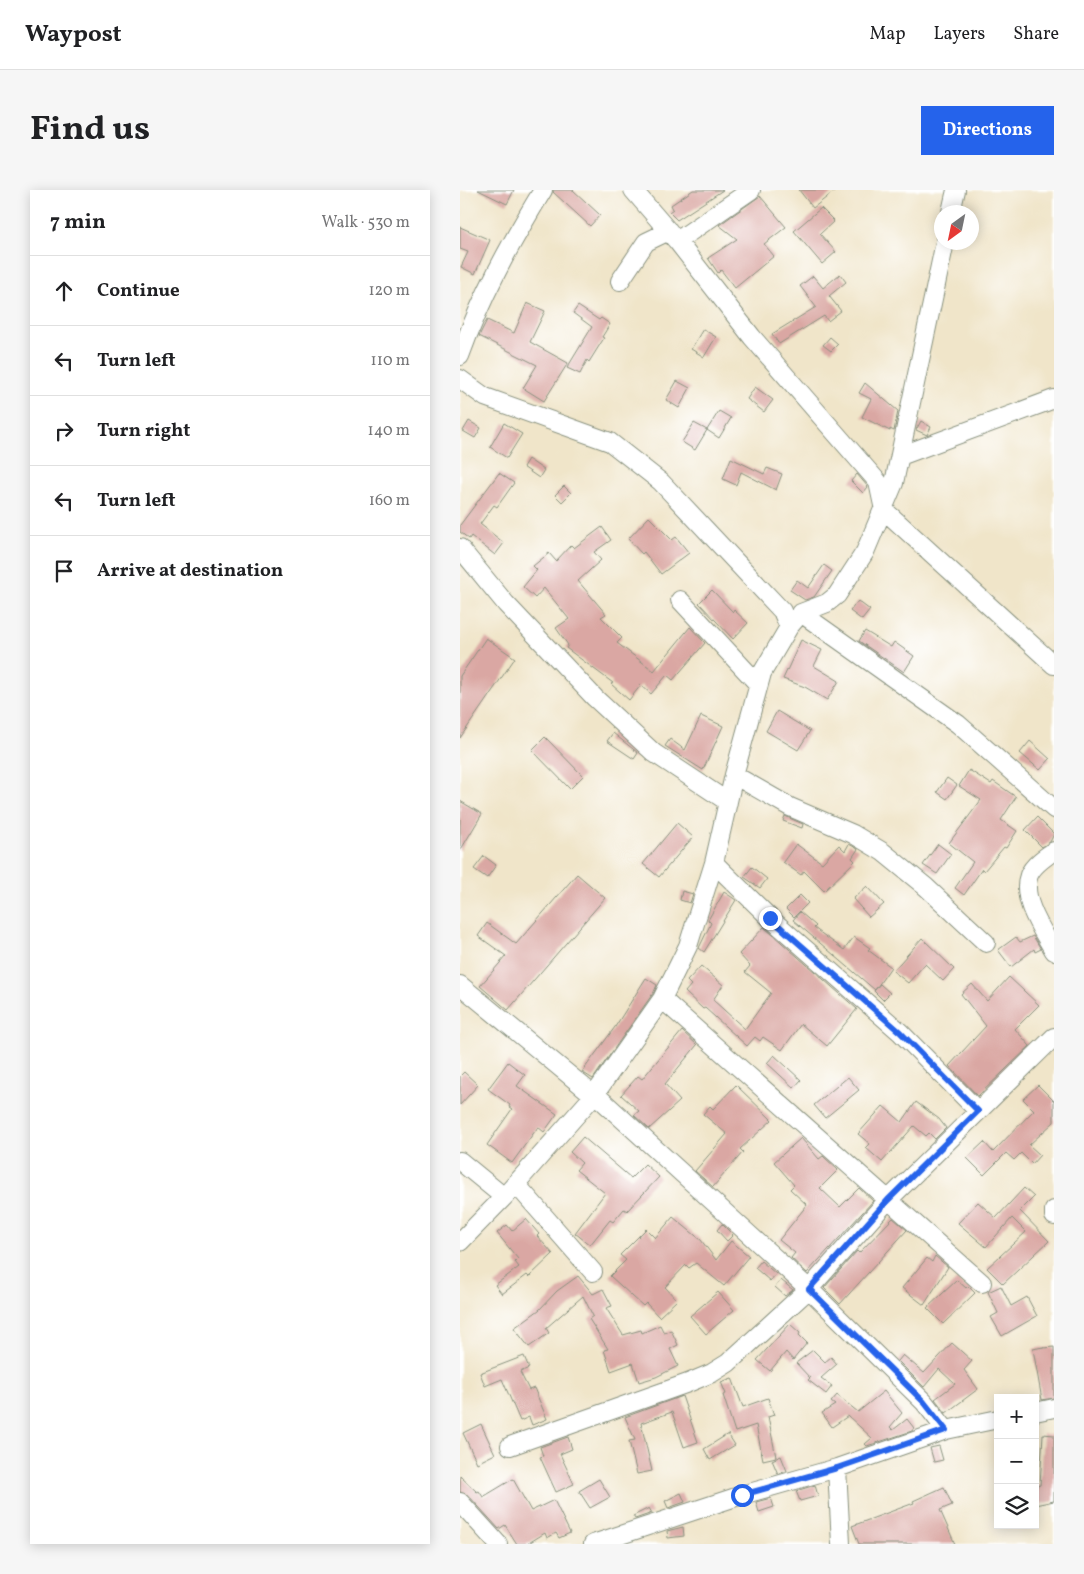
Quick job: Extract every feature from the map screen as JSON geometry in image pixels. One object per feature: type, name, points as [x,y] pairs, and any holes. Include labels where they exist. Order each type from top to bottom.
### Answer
[{"type":"street","points":[[460,356],[471,327],[505,253],[543,190]]},
{"type":"street","points":[[633,190],[673,236],[752,337],[878,482],[884,510],[1054,665]]},
{"type":"street","points":[[620,281],[646,242],[673,236],[751,190]]},
{"type":"street","points":[[953,205],[956,190]]},
{"type":"street","points":[[460,1242],[510,1190],[595,1094],[662,999],[688,946],[714,863],[734,775],[758,684],[789,628],[801,614],[827,603],[837,595],[865,552],[894,483],[943,250]]},
{"type":"street","points":[[460,380],[485,396],[610,442],[661,482],[782,610],[789,628]]},
{"type":"street","points":[[900,456],[1054,399]]},
{"type":"street","points":[[460,548],[506,604],[595,698],[654,753],[728,802]]},
{"type":"street","points":[[680,600],[758,684]]},
{"type":"street","points":[[801,614],[958,724],[1054,809]]},
{"type":"street","points":[[734,775],[790,807],[853,834],[883,852],[926,887],[986,943]]},
{"type":"street","points":[[1054,851],[1034,866],[1029,874],[1027,883],[1030,901],[1054,951]]},
{"type":"street","points":[[714,863],[770,918],[900,1032],[978,1111]]},
{"type":"street","points":[[460,985],[595,1094],[809,1289],[924,1402],[946,1430]]},
{"type":"street","points":[[662,999],[982,1283]]},
{"type":"street","points":[[510,1446],[712,1374],[728,1363],[809,1289],[888,1200],[1054,1037]]},
{"type":"street","points":[[460,1161],[510,1190],[593,1272]]},
{"type":"street","points":[[1054,1210],[1054,1216]]},
{"type":"street","points":[[1039,1411],[1054,1408]]},
{"type":"street","points":[[593,1544],[742,1495],[837,1468],[946,1430],[994,1420]]},
{"type":"street","points":[[837,1468],[841,1544]]},
{"type":"street","points":[[460,1502],[498,1544]]},
{"type":"building","points":[[478,190],[514,190],[507,204]]},
{"type":"building","points":[[554,190],[573,190],[600,215],[590,226],[553,192]]},
{"type":"building","points":[[693,190],[723,190],[677,220],[669,212],[673,209],[671,205]]},
{"type":"building","points":[[799,190],[836,190],[813,208]]},
{"type":"building","points":[[760,196],[786,227],[764,244],[774,256],[735,288],[721,270],[718,273],[708,258],[737,239],[719,225]]},
{"type":"building","points":[[821,208],[834,221],[820,234],[836,252],[822,264],[794,231]]},
{"type":"building","points":[[460,227],[490,240],[475,274],[461,267],[468,252],[460,249]]},
{"type":"building","points":[[840,274],[846,282],[829,296],[841,311],[828,321],[824,316],[779,344],[772,334],[816,307],[800,286],[813,276],[823,288]]},
{"type":"building","points":[[527,303],[545,311],[530,342],[568,363],[544,401],[523,388],[537,365],[479,336],[487,320],[514,333]]},
{"type":"building","points":[[578,306],[599,320],[601,318],[610,324],[602,337],[604,338],[589,362],[587,360],[580,374],[567,368],[592,327],[573,313]]},
{"type":"building","points":[[703,329],[716,337],[704,357],[691,349]]},
{"type":"building","points":[[830,337],[838,344],[831,351],[823,345]]},
{"type":"building","points":[[677,381],[690,388],[679,408],[666,400]]},
{"type":"building","points":[[865,383],[898,411],[894,431],[890,429],[890,431],[862,417],[871,399],[859,393]]},
{"type":"building","points":[[755,387],[773,400],[764,412],[747,399]]},
{"type":"building","points":[[719,411],[731,418],[719,438],[707,430]]},
{"type":"building","points":[[469,421],[481,428],[475,438],[463,431]]},
{"type":"building","points":[[921,421],[931,427],[927,435],[916,430]]},
{"type":"building","points":[[504,423],[522,434],[507,458],[490,447]]},
{"type":"building","points":[[694,423],[707,430],[695,450],[682,442]]},
{"type":"building","points":[[731,458],[764,474],[767,468],[782,474],[776,490],[741,472],[736,485],[723,479]]},
{"type":"building","points":[[528,459],[544,470],[539,478],[523,467]]},
{"type":"building","points":[[499,473],[514,483],[497,507],[494,505],[480,524],[504,543],[495,555],[471,536],[469,539],[460,532],[460,525]]},
{"type":"building","points":[[857,474],[868,487],[863,493],[851,481]]},
{"type":"building","points":[[564,486],[571,493],[562,502],[555,495]]},
{"type":"building","points":[[649,517],[672,540],[676,537],[689,553],[661,574],[644,552],[642,554],[628,539]]},
{"type":"building","points":[[602,527],[611,540],[594,552],[601,560],[578,581],[606,614],[601,617],[622,638],[617,643],[654,671],[690,627],[705,643],[673,680],[667,675],[651,694],[641,685],[629,700],[611,684],[613,683],[566,648],[568,645],[556,628],[569,619],[544,588],[535,598],[523,587],[537,570],[533,566],[549,553],[556,561],[571,545],[574,548]]},
{"type":"building","points":[[824,565],[832,571],[814,597],[805,600],[790,590],[797,580],[808,588]]},
{"type":"building","points":[[712,590],[733,612],[734,610],[748,623],[733,639],[699,603]]},
{"type":"building","points":[[858,601],[870,610],[862,620],[850,611]]},
{"type":"building","points":[[865,631],[891,647],[894,642],[914,656],[904,672],[859,641]]},
{"type":"building","points":[[486,638],[515,658],[460,738],[460,676]]},
{"type":"building","points":[[801,640],[822,650],[814,666],[839,681],[827,700],[805,687],[783,679]]},
{"type":"building","points":[[777,711],[810,731],[798,750],[766,731]]},
{"type":"building","points":[[701,716],[723,726],[703,770],[665,746],[670,739],[685,750]]},
{"type":"building","points":[[613,733],[638,753],[634,759],[607,741]]},
{"type":"building","points":[[545,737],[583,776],[570,789],[532,750]]},
{"type":"building","points":[[1030,741],[1050,759],[1040,770],[1020,753]]},
{"type":"building","points":[[969,770],[991,784],[993,781],[1016,797],[1001,820],[1017,831],[1006,848],[1004,847],[984,871],[982,869],[964,895],[955,888],[973,862],[949,843],[981,800],[959,786]]},
{"type":"building","points":[[947,778],[957,785],[947,799],[937,792]]},
{"type":"building","points":[[460,801],[482,814],[460,851]]},
{"type":"building","points":[[785,816],[803,824],[802,828],[783,821]]},
{"type":"building","points":[[1037,817],[1054,834],[1050,842],[1042,847],[1025,830]]},
{"type":"building","points":[[677,823],[693,837],[659,877],[643,864]]},
{"type":"building","points":[[796,844],[822,863],[839,845],[845,851],[849,844],[858,849],[852,858],[855,861],[824,891],[804,871],[801,875],[783,862]]},
{"type":"building","points":[[938,844],[951,854],[937,874],[923,865]]},
{"type":"building","points":[[484,856],[496,865],[487,878],[474,869]]},
{"type":"building","points":[[752,867],[767,879],[760,888],[744,877]]},
{"type":"building","points":[[577,874],[605,898],[508,1010],[480,986],[506,956],[478,936],[487,923],[516,944]]},
{"type":"building","points":[[867,886],[884,904],[869,917],[853,899]]},
{"type":"building","points":[[682,891],[693,894],[690,903],[680,900]]},
{"type":"building","points":[[724,892],[736,900],[704,952],[699,948],[711,923],[708,920]]},
{"type":"building","points":[[800,895],[808,903],[794,917],[786,909]]},
{"type":"building","points":[[800,912],[816,926],[814,928],[844,950],[854,937],[870,948],[868,950],[891,967],[875,990],[793,920]]},
{"type":"building","points":[[764,927],[857,1009],[827,1046],[801,1024],[782,1050],[763,1037],[760,1041],[755,1037],[747,1046],[685,992],[691,985],[687,981],[701,966],[723,985],[713,1000],[745,1029],[771,993],[745,972],[750,966],[739,954]]},
{"type":"building","points":[[1033,936],[1041,949],[1035,952],[1034,949],[1011,967],[998,950],[1016,937],[1020,942]]},
{"type":"building","points":[[922,938],[954,969],[943,981],[925,964],[908,983],[893,971]]},
{"type":"building","points":[[1009,977],[1039,1005],[1015,1029],[1030,1046],[978,1096],[949,1066],[986,1026],[961,994],[972,984],[987,1001]]},
{"type":"building","points":[[646,978],[657,985],[654,992],[593,1079],[582,1072],[615,1027]]},
{"type":"building","points":[[880,984],[890,993],[883,1000],[874,991]]},
{"type":"building","points":[[682,1031],[697,1045],[665,1084],[680,1101],[649,1129],[634,1115],[639,1111],[621,1095],[638,1076],[642,1079]]},
{"type":"building","points":[[774,1055],[801,1080],[794,1088],[767,1063]]},
{"type":"building","points":[[508,1062],[525,1075],[517,1086],[557,1114],[544,1132],[538,1127],[512,1163],[487,1145],[512,1109],[509,1107],[510,1105],[488,1089]]},
{"type":"building","points":[[464,1072],[478,1085],[460,1105],[460,1076]]},
{"type":"building","points":[[848,1077],[859,1090],[825,1118],[814,1105]]},
{"type":"building","points":[[736,1085],[772,1120],[740,1149],[743,1152],[713,1187],[695,1171],[727,1134],[703,1114],[710,1106],[713,1109]]},
{"type":"building","points":[[1038,1085],[1054,1101],[1054,1122],[1029,1145],[1040,1155],[1032,1164],[1021,1153],[1014,1160],[1006,1153],[984,1175],[967,1158],[984,1142],[993,1152],[1034,1110],[1023,1099]]},
{"type":"building","points":[[916,1102],[939,1119],[946,1128],[935,1139],[929,1133],[926,1136],[914,1126],[882,1162],[866,1148],[870,1144],[858,1134],[883,1106],[902,1122]]},
{"type":"building","points":[[583,1137],[631,1178],[645,1164],[659,1177],[627,1211],[624,1209],[613,1222],[610,1220],[590,1245],[575,1233],[605,1193],[576,1170],[582,1163],[570,1152]]},
{"type":"building","points":[[801,1138],[819,1159],[823,1156],[838,1170],[820,1188],[840,1207],[859,1188],[873,1201],[807,1273],[791,1258],[795,1253],[779,1240],[807,1205],[790,1189],[794,1185],[774,1162]]},
{"type":"building","points":[[1024,1188],[1034,1197],[1020,1211],[1049,1241],[1003,1284],[987,1268],[1026,1232],[1012,1218],[986,1247],[958,1223],[978,1202],[996,1218]]},
{"type":"building","points":[[673,1217],[701,1240],[716,1260],[731,1241],[749,1256],[724,1286],[696,1263],[689,1268],[686,1265],[665,1287],[677,1300],[659,1317],[646,1303],[643,1306],[610,1276],[626,1260],[620,1255],[646,1229],[655,1238]]},
{"type":"building","points":[[893,1218],[907,1230],[840,1304],[824,1288],[857,1251],[859,1253]]},
{"type":"building","points":[[526,1219],[539,1234],[537,1236],[553,1254],[529,1277],[527,1275],[502,1294],[495,1285],[519,1267],[515,1262],[518,1259],[497,1233],[507,1225],[512,1231]]},
{"type":"building","points":[[722,1224],[733,1235],[727,1241],[717,1230]]},
{"type":"building","points":[[935,1256],[948,1267],[924,1305],[902,1288],[927,1258],[932,1262]]},
{"type":"building","points":[[761,1261],[776,1274],[770,1281],[755,1268]]},
{"type":"building","points":[[578,1276],[593,1294],[603,1289],[612,1306],[606,1308],[623,1335],[641,1330],[642,1333],[660,1325],[664,1333],[671,1330],[678,1345],[670,1349],[678,1366],[656,1377],[639,1382],[633,1363],[611,1371],[604,1350],[608,1349],[589,1319],[593,1316],[583,1296],[546,1328],[549,1333],[529,1347],[514,1328],[539,1310],[557,1291]]},
{"type":"building","points":[[781,1280],[793,1290],[785,1296],[775,1287]]},
{"type":"building","points":[[957,1280],[966,1288],[968,1286],[975,1293],[943,1324],[927,1308]]},
{"type":"building","points":[[1001,1286],[1011,1306],[1027,1297],[1037,1316],[1002,1336],[991,1317],[998,1313],[988,1292]]},
{"type":"building","points":[[718,1292],[734,1310],[706,1334],[690,1316]]},
{"type":"building","points":[[790,1324],[807,1343],[793,1360],[786,1352],[770,1371],[757,1360]]},
{"type":"building","points":[[952,1343],[972,1361],[964,1370],[978,1389],[946,1413],[935,1399],[955,1384],[939,1369],[924,1387],[898,1361],[903,1355],[924,1373]]},
{"type":"building","points":[[1054,1347],[1054,1398],[1042,1400],[1033,1349]]},
{"type":"building","points":[[813,1350],[825,1362],[831,1357],[837,1364],[821,1378],[832,1386],[826,1394],[808,1380],[810,1378],[796,1363]]},
{"type":"building","points":[[524,1356],[529,1368],[520,1372],[529,1390],[534,1388],[547,1419],[532,1425],[529,1417],[520,1421],[502,1379],[485,1386],[480,1373]]},
{"type":"building","points":[[732,1378],[743,1407],[768,1398],[774,1415],[768,1417],[776,1457],[763,1460],[756,1425],[735,1432],[723,1395],[726,1394],[721,1382]]},
{"type":"building","points":[[884,1391],[902,1413],[890,1427],[893,1430],[907,1419],[914,1428],[912,1431],[867,1446],[865,1444],[872,1438],[848,1416],[832,1427],[822,1413],[835,1405],[831,1402],[837,1395],[858,1412]]},
{"type":"building","points":[[682,1396],[698,1442],[684,1447],[672,1412],[641,1423],[652,1471],[637,1474],[629,1441],[635,1440],[625,1417]]},
{"type":"building","points":[[481,1424],[495,1454],[477,1463],[463,1433]]},
{"type":"building","points":[[728,1434],[735,1445],[710,1460],[704,1449]]},
{"type":"building","points":[[1043,1434],[1054,1435],[1054,1501],[1039,1504]]},
{"type":"building","points":[[568,1437],[572,1449],[560,1454],[574,1484],[556,1492],[540,1457],[543,1456],[540,1447]]},
{"type":"building","points":[[939,1446],[943,1460],[934,1462],[930,1448]]},
{"type":"building","points":[[781,1456],[787,1471],[778,1474],[772,1460]]},
{"type":"building","points":[[460,1476],[477,1492],[479,1491],[483,1497],[513,1479],[531,1511],[554,1500],[570,1533],[559,1538],[556,1533],[547,1538],[545,1533],[527,1544],[517,1544],[505,1525],[499,1529],[468,1495],[460,1492]]},
{"type":"building","points":[[599,1479],[610,1497],[590,1508],[579,1491]]},
{"type":"building","points":[[815,1485],[818,1496],[800,1501],[796,1491]]},
{"type":"building","points":[[944,1487],[952,1505],[940,1510],[955,1544],[859,1544],[852,1526],[914,1503],[913,1501]]},
{"type":"building","points":[[681,1493],[685,1502],[668,1508],[665,1501]]},
{"type":"building","points":[[771,1498],[774,1507],[759,1512],[756,1502]]},
{"type":"building","points":[[649,1508],[652,1513],[635,1519],[633,1516]]},
{"type":"building","points":[[683,1527],[684,1536],[668,1538],[667,1531]]},
{"type":"route","points":[[742,1495],[837,1468],[946,1430],[924,1402],[809,1289],[888,1200],[978,1111],[900,1032],[770,918]]}]
